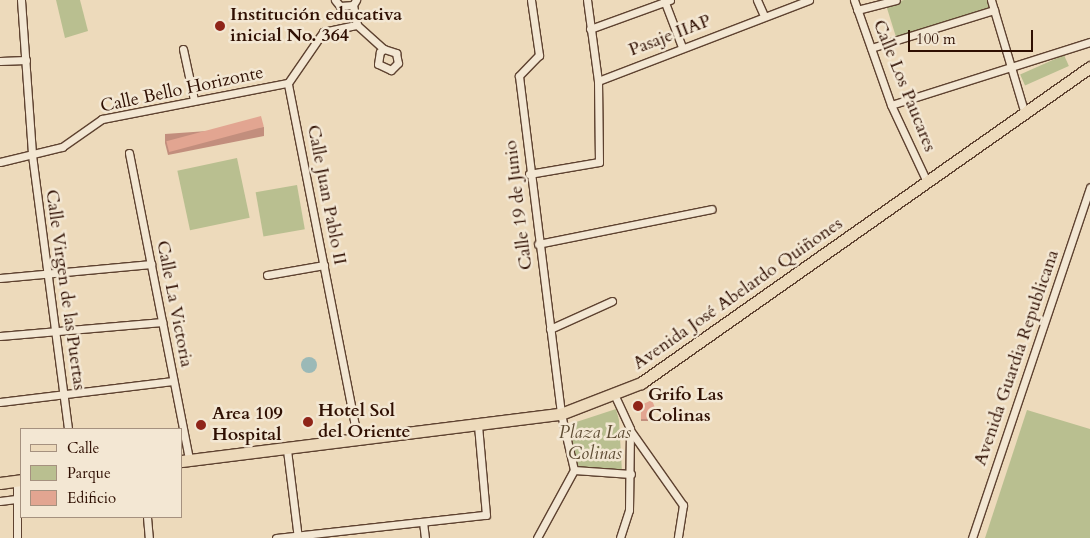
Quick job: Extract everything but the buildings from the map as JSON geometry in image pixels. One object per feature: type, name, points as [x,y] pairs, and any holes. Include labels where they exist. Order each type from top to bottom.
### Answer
[{"type":"main road","name":"Avenida José Abelardo Quiñones","points":[[185,460],[287,450],[561,414],[641,383],[1025,115],[1090,67]]},
{"type":"main road","points":[[0,482],[20,482]]},
{"type":"street","name":"Calle Virgen de las Puertas","points":[[20,0],[32,155],[68,428]]},
{"type":"street","points":[[335,0],[340,6],[354,2],[357,25],[384,49]]},
{"type":"street","name":"Calle 19 de Junio","points":[[531,0],[539,55],[519,76],[529,174],[561,414],[574,470]]},
{"type":"street","points":[[529,174],[599,162],[598,81],[587,0]]},
{"type":"street","points":[[757,0],[764,16]]},
{"type":"street","name":"Pasaje IIAP","points":[[598,81],[682,47],[809,0]]},
{"type":"street","name":"Calle Los Paucares","points":[[854,0],[891,105],[927,182]]},
{"type":"street","points":[[857,10],[896,0]]},
{"type":"street","points":[[991,0],[1025,115]]},
{"type":"street","points":[[590,29],[667,1],[682,47]]},
{"type":"street","points":[[871,48],[994,10]]},
{"type":"street","points":[[288,83],[323,32],[357,25]]},
{"type":"street","points":[[891,105],[1090,42]]},
{"type":"street","points":[[183,49],[194,100]]},
{"type":"street","points":[[0,61],[26,60]]},
{"type":"street","name":"Calle Bello Horizonte","points":[[0,162],[62,147],[102,119],[288,83]]},
{"type":"street","name":"Calle Juan Pablo II","points":[[288,83],[358,441]]},
{"type":"street","name":"Calle La Victoria","points":[[129,153],[174,381],[181,428]]},
{"type":"street","name":"Avenida Guardia Republicana","points":[[972,538],[1090,187]]},
{"type":"street","points":[[538,244],[711,208]]},
{"type":"street","points":[[0,278],[151,264]]},
{"type":"street","points":[[267,275],[324,265]]},
{"type":"street","points":[[550,329],[612,301]]},
{"type":"street","points":[[0,336],[162,322]]},
{"type":"street","points":[[0,402],[174,381]]},
{"type":"street","points":[[614,394],[630,429],[683,505],[678,538]]},
{"type":"street","points":[[276,538],[482,517],[488,508],[478,426]]},
{"type":"street","points":[[620,538],[629,510],[632,474],[630,429]]},
{"type":"street","name":"Calle La Victoria","points":[[182,438],[185,460]]},
{"type":"street","points":[[287,450],[298,537]]},
{"type":"street","points":[[537,538],[574,470],[632,474]]},
{"type":"street","points":[[17,538],[19,508],[16,499],[20,482]]},
{"type":"street","points":[[0,501],[16,499]]},
{"type":"street","points":[[147,518],[149,538]]},
{"type":"street","points":[[423,522],[425,538]]},
{"type":"green space","points":[[56,0],[80,0],[88,31],[65,38]]},
{"type":"green space","points":[[904,0],[988,0],[991,11],[896,37],[886,5]]},
{"type":"green space","points":[[1064,55],[1069,66],[1025,85],[1020,75]]},
{"type":"green space","points":[[237,158],[250,218],[190,230],[177,171]]},
{"type":"green space","points":[[297,185],[305,229],[263,237],[256,192]]},
{"type":"green space","name":"Plaza Las Colinas","points":[[616,409],[619,420],[622,472],[571,467],[561,427]]},
{"type":"green space","points":[[1027,410],[1090,429],[1090,538],[985,538]]},
{"type":"water","points":[[306,357],[312,357],[317,362],[315,371],[306,373],[301,368],[301,362]]},
{"type":"place","name":"Institución educativa inicial No. 364","points":[[220,26]]},
{"type":"place","name":"Grifo Las Colinas","points":[[638,406]]},
{"type":"place","name":"Hotel Sol del Oriente","points":[[308,422]]},
{"type":"place","name":"Area 109 Hospital","points":[[201,425]]}]
